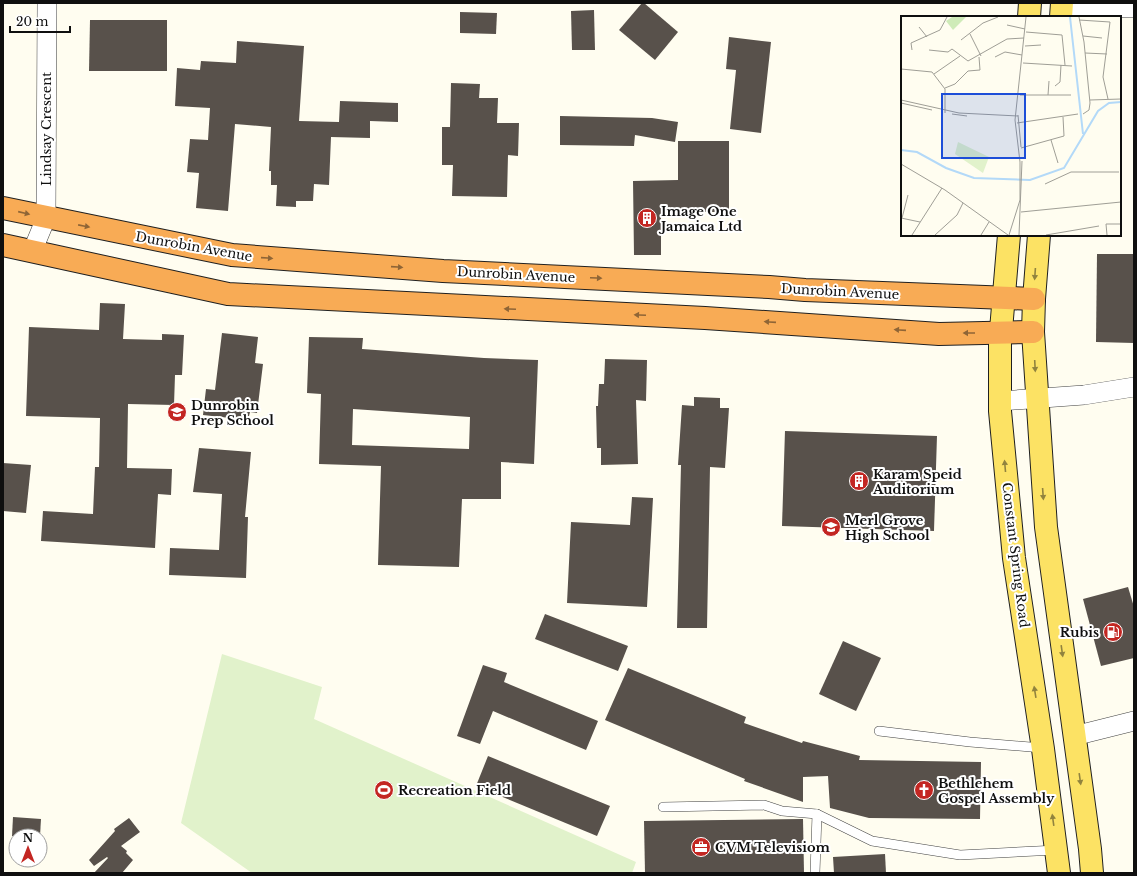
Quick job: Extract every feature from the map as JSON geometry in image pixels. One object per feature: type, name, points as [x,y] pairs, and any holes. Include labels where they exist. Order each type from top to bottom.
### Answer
[{"type":"highway","name":"Dunrobin Avenue","points":[[3,208],[232,256],[443,271],[805,290],[1034,299]]},
{"type":"highway","points":[[3,246],[228,294],[705,318],[939,334],[1033,332]]},
{"type":"main road","points":[[1029,16],[1030,3]]},
{"type":"main road","name":"Constant Spring Road","points":[[1008,236],[1000,332],[1000,401],[1014,558],[1044,749],[1059,873]]},
{"type":"main road","points":[[1039,236],[1033,332],[1046,528],[1092,873]]},
{"type":"street","name":"Lindsay Crescent","points":[[32,252],[46,218],[47,3]]},
{"type":"street","points":[[1061,9],[1122,11]]},
{"type":"street","points":[[1000,401],[1084,395],[1134,387]]},
{"type":"street","points":[[1074,736],[1134,720]]},
{"type":"lane","points":[[879,731],[1044,749]]},
{"type":"lane","points":[[663,808],[764,806],[782,811],[817,814],[872,841],[960,855],[1057,850]]},
{"type":"lane","points":[[815,873],[817,814]]},
{"type":"green space","name":"Recreation Field","points":[[222,654],[322,687],[314,719],[636,862],[632,873],[252,873],[181,823]]},
{"type":"building","points":[[642,3],[644,3],[678,32],[655,60],[619,30]]},
{"type":"building","points":[[594,10],[595,50],[572,50],[571,11]]},
{"type":"building","points":[[460,12],[497,13],[496,34],[460,33]]},
{"type":"building","points":[[90,20],[167,20],[167,71],[89,71]]},
{"type":"building","points":[[729,37],[771,42],[761,133],[730,129],[736,70],[726,69]]},
{"type":"building","points":[[237,41],[304,46],[299,121],[339,122],[340,101],[398,103],[398,122],[370,121],[370,138],[331,137],[329,185],[314,184],[313,201],[296,201],[296,207],[276,206],[277,185],[271,185],[271,171],[269,171],[271,127],[235,124],[228,211],[196,208],[199,173],[187,172],[190,139],[208,140],[210,108],[175,106],[177,68],[200,70],[201,61],[236,63]]},
{"type":"building","points":[[451,83],[480,84],[479,98],[498,98],[497,123],[519,123],[518,156],[508,155],[507,197],[452,196],[453,165],[442,165],[442,127],[450,127]]},
{"type":"building","points":[[560,116],[652,118],[678,122],[675,142],[635,135],[634,146],[560,145]]},
{"type":"building","points":[[678,141],[729,141],[729,212],[661,212],[661,255],[634,255],[633,181],[678,180]]},
{"type":"building","points":[[1097,254],[1134,254],[1134,343],[1096,342]]},
{"type":"building","points":[[100,303],[125,304],[123,339],[162,340],[162,334],[184,335],[182,375],[175,375],[174,405],[128,404],[127,468],[172,469],[171,495],[158,494],[155,548],[41,541],[43,511],[93,514],[95,467],[99,467],[100,418],[26,416],[29,327],[99,330]]},
{"type":"building","points":[[222,333],[258,337],[255,363],[263,364],[257,413],[250,412],[248,420],[203,415],[206,389],[215,390]]},
{"type":"building","points":[[309,337],[363,338],[362,349],[484,358],[538,360],[534,464],[501,462],[501,499],[462,499],[459,567],[378,565],[381,466],[319,464],[321,394],[307,393]],"holes":[[[353,409],[470,417],[469,449],[352,445]]]},
{"type":"building","points":[[605,359],[647,360],[646,401],[636,400],[638,464],[601,465],[601,448],[597,448],[596,406],[598,406],[599,384],[604,384]]},
{"type":"building","points":[[694,397],[720,398],[720,408],[729,408],[725,468],[710,467],[707,628],[677,628],[681,465],[678,465],[682,405],[694,406]]},
{"type":"building","name":"Karam Speid Auditorium","points":[[785,431],[937,436],[934,531],[782,526]]},
{"type":"building","points":[[199,448],[251,452],[245,517],[248,517],[246,578],[169,575],[170,548],[219,550],[222,494],[193,492]]},
{"type":"building","points":[[3,463],[31,465],[26,513],[3,511]]},
{"type":"building","points":[[632,497],[653,498],[647,607],[567,603],[571,522],[630,525]]},
{"type":"building","name":"Rubis","points":[[1128,587],[1134,607],[1134,658],[1101,666],[1083,599]]},
{"type":"building","points":[[545,614],[628,646],[618,671],[535,639]]},
{"type":"building","points":[[843,641],[881,658],[856,711],[819,694]]},
{"type":"building","points":[[483,665],[507,673],[504,682],[598,721],[586,750],[493,711],[480,744],[457,736]]},
{"type":"building","points":[[628,668],[746,717],[744,723],[802,743],[803,741],[860,756],[859,760],[981,762],[980,819],[869,818],[830,808],[828,776],[803,777],[803,802],[744,781],[745,779],[605,720]]},
{"type":"building","points":[[488,756],[610,806],[597,836],[476,786]]},
{"type":"building","points":[[13,817],[41,819],[40,828],[12,828]]},
{"type":"building","points":[[129,818],[140,832],[121,846],[127,851],[126,853],[133,860],[122,873],[94,873],[108,858],[107,857],[94,866],[89,860],[115,831],[114,829]]},
{"type":"building","points":[[803,819],[804,873],[645,873],[644,821]]},
{"type":"building","points":[[885,854],[886,873],[834,873],[833,857]]},
{"type":"place","name":"Image One Jamaica Ltd","points":[[647,218]]},
{"type":"place","name":"Dunrobin Prep School","points":[[177,412]]},
{"type":"place","name":"Karam Speid Auditorium","points":[[859,481]]},
{"type":"place","name":"Merl Grove High School","points":[[831,527]]},
{"type":"place","name":"Rubis","points":[[1113,632]]},
{"type":"place","name":"Recreation Field","points":[[384,790]]},
{"type":"place","name":"Bethlehem Gospel Assembly","points":[[924,790]]},
{"type":"place","name":"CVM Televisiom","points":[[701,847]]}]
